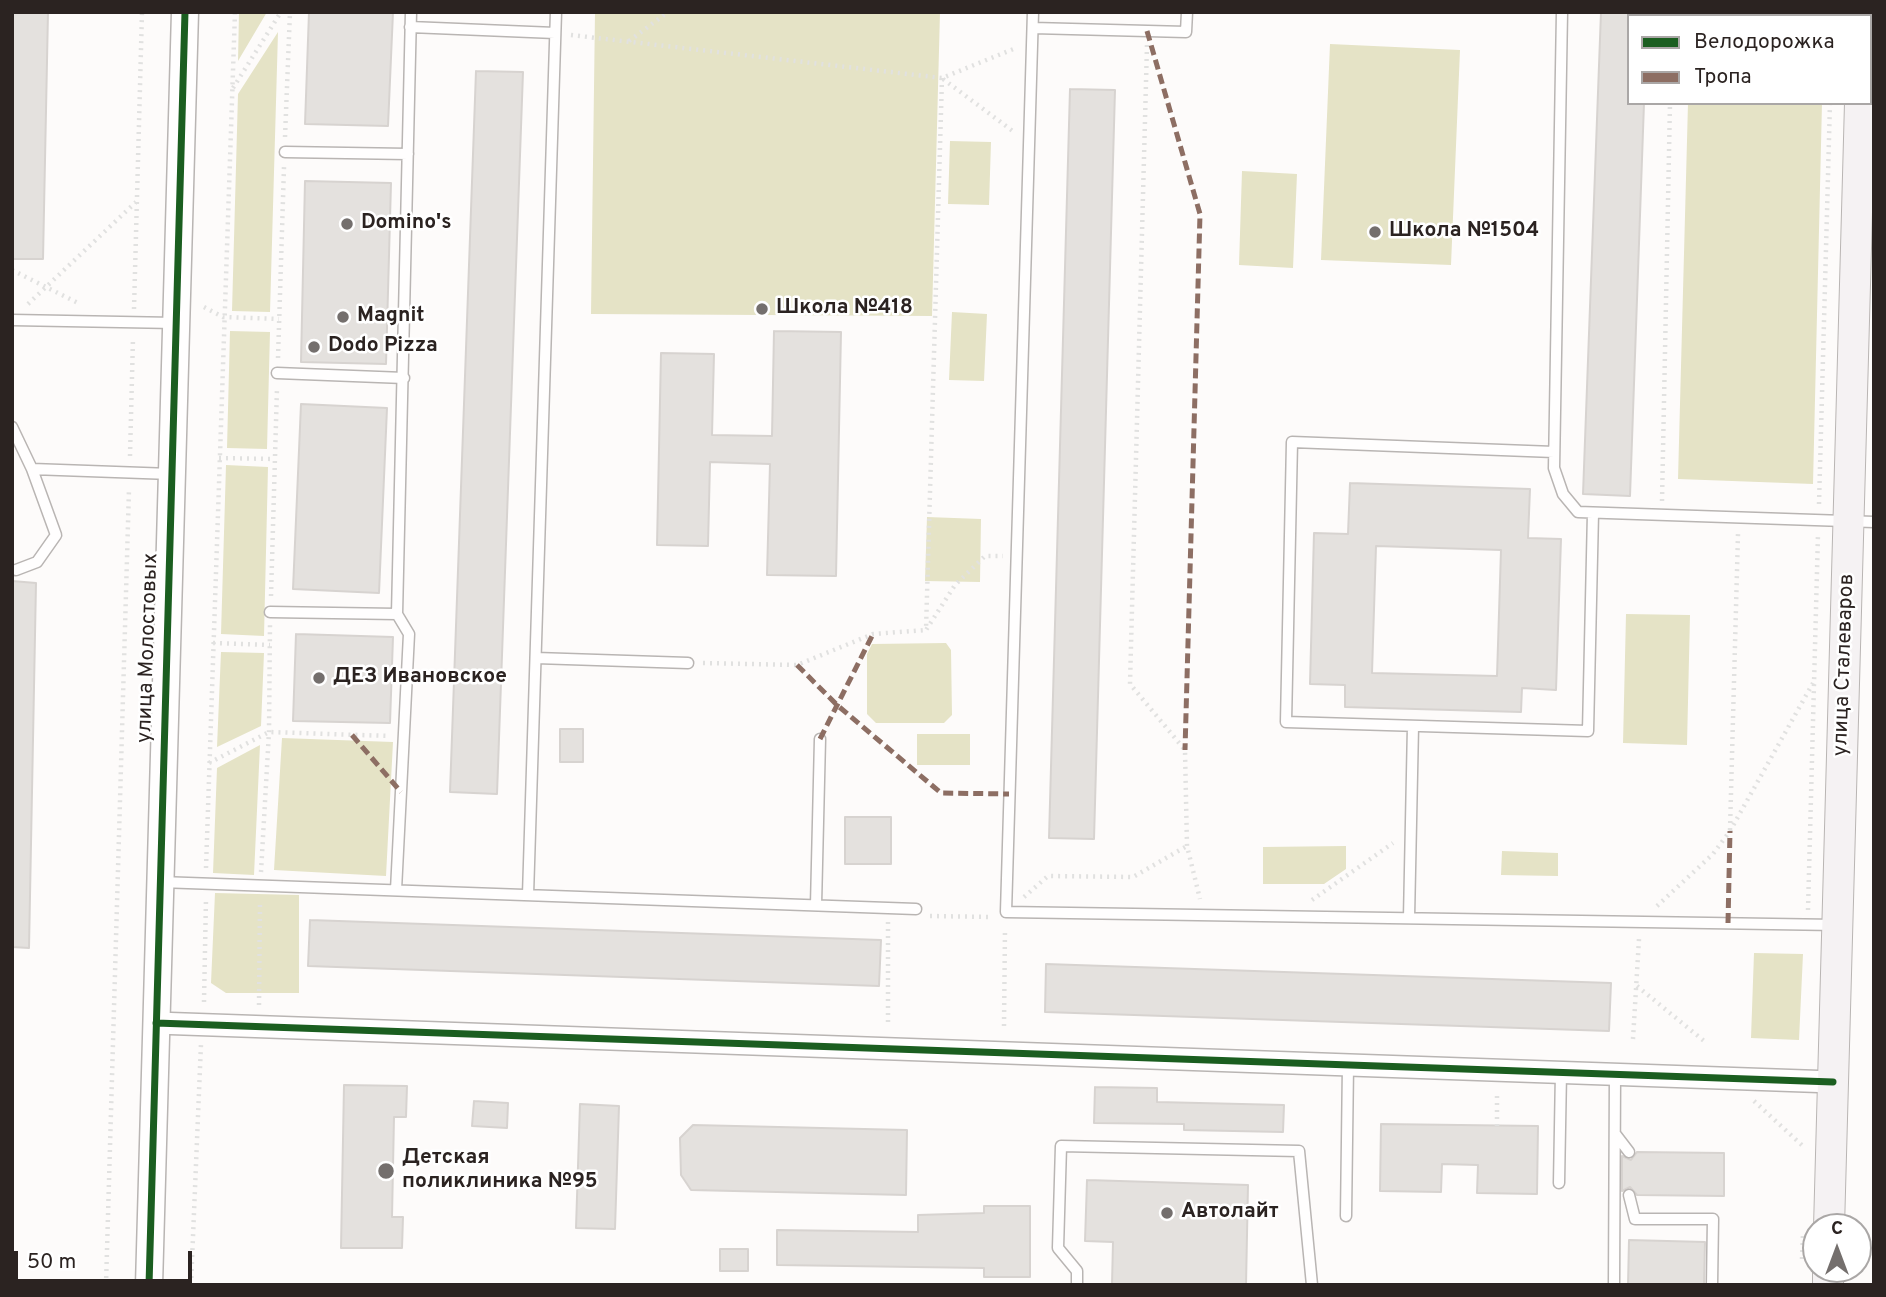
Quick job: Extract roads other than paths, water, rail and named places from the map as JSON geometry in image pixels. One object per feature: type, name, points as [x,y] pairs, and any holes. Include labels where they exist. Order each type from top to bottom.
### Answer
[{"type":"main road","name":"улица Сталеваров","points":[[1829,1213],[1838,925],[1862,521],[1860,105]]},
{"type":"street","name":"улица Молостовых","points":[[149,1285],[185,12]]},
{"type":"street","points":[[156,1023],[1833,1082]]},
{"type":"lane","points":[[396,890],[409,634],[397,614],[411,12]]},
{"type":"lane","points":[[528,895],[556,12]]},
{"type":"lane","points":[[1033,12],[1006,912],[1838,925]]},
{"type":"lane","points":[[1033,28],[1186,33],[1187,12]]},
{"type":"lane","points":[[1562,12],[1553,468],[1563,494],[1578,512],[1862,521]]},
{"type":"lane","points":[[411,27],[555,33]]},
{"type":"lane","points":[[285,152],[408,154]]},
{"type":"lane","points":[[12,320],[176,323]]},
{"type":"lane","points":[[277,373],[404,378]]},
{"type":"lane","points":[[12,427],[32,469],[56,535],[37,562],[16,570]]},
{"type":"lane","points":[[1554,452],[1292,442],[1286,722],[1588,731],[1593,513]]},
{"type":"lane","points":[[32,469],[172,474]]},
{"type":"lane","points":[[270,612],[397,614]]},
{"type":"lane","points":[[536,658],[688,663]]},
{"type":"lane","points":[[1409,918],[1413,726]]},
{"type":"lane","points":[[816,905],[820,739]]},
{"type":"lane","points":[[160,881],[916,909]]},
{"type":"lane","points":[[1346,1216],[1348,1065]]},
{"type":"lane","points":[[1559,1183],[1561,1072]]},
{"type":"lane","points":[[1615,1074],[1615,1285]]},
{"type":"lane","points":[[1616,1135],[1629,1152]]},
{"type":"lane","points":[[1077,1285],[1077,1271],[1058,1248],[1061,1146],[1299,1151],[1312,1285]]},
{"type":"lane","points":[[1629,1195],[1635,1219],[1713,1219],[1712,1285]]},
{"type":"place","name":"Domino's","points":[[347,224]]},
{"type":"place","name":"Школа №1504","points":[[1375,232]]},
{"type":"place","name":"Школа №418","points":[[762,309]]},
{"type":"place","name":"Magnit","points":[[343,317]]},
{"type":"place","name":"Dodo Pizza","points":[[314,347]]},
{"type":"place","name":"ДЕЗ Ивановское","points":[[319,678]]},
{"type":"place","name":"Детская поликлиника №95","points":[[386,1171]]},
{"type":"place","name":"Автолайт","points":[[1167,1213]]}]
